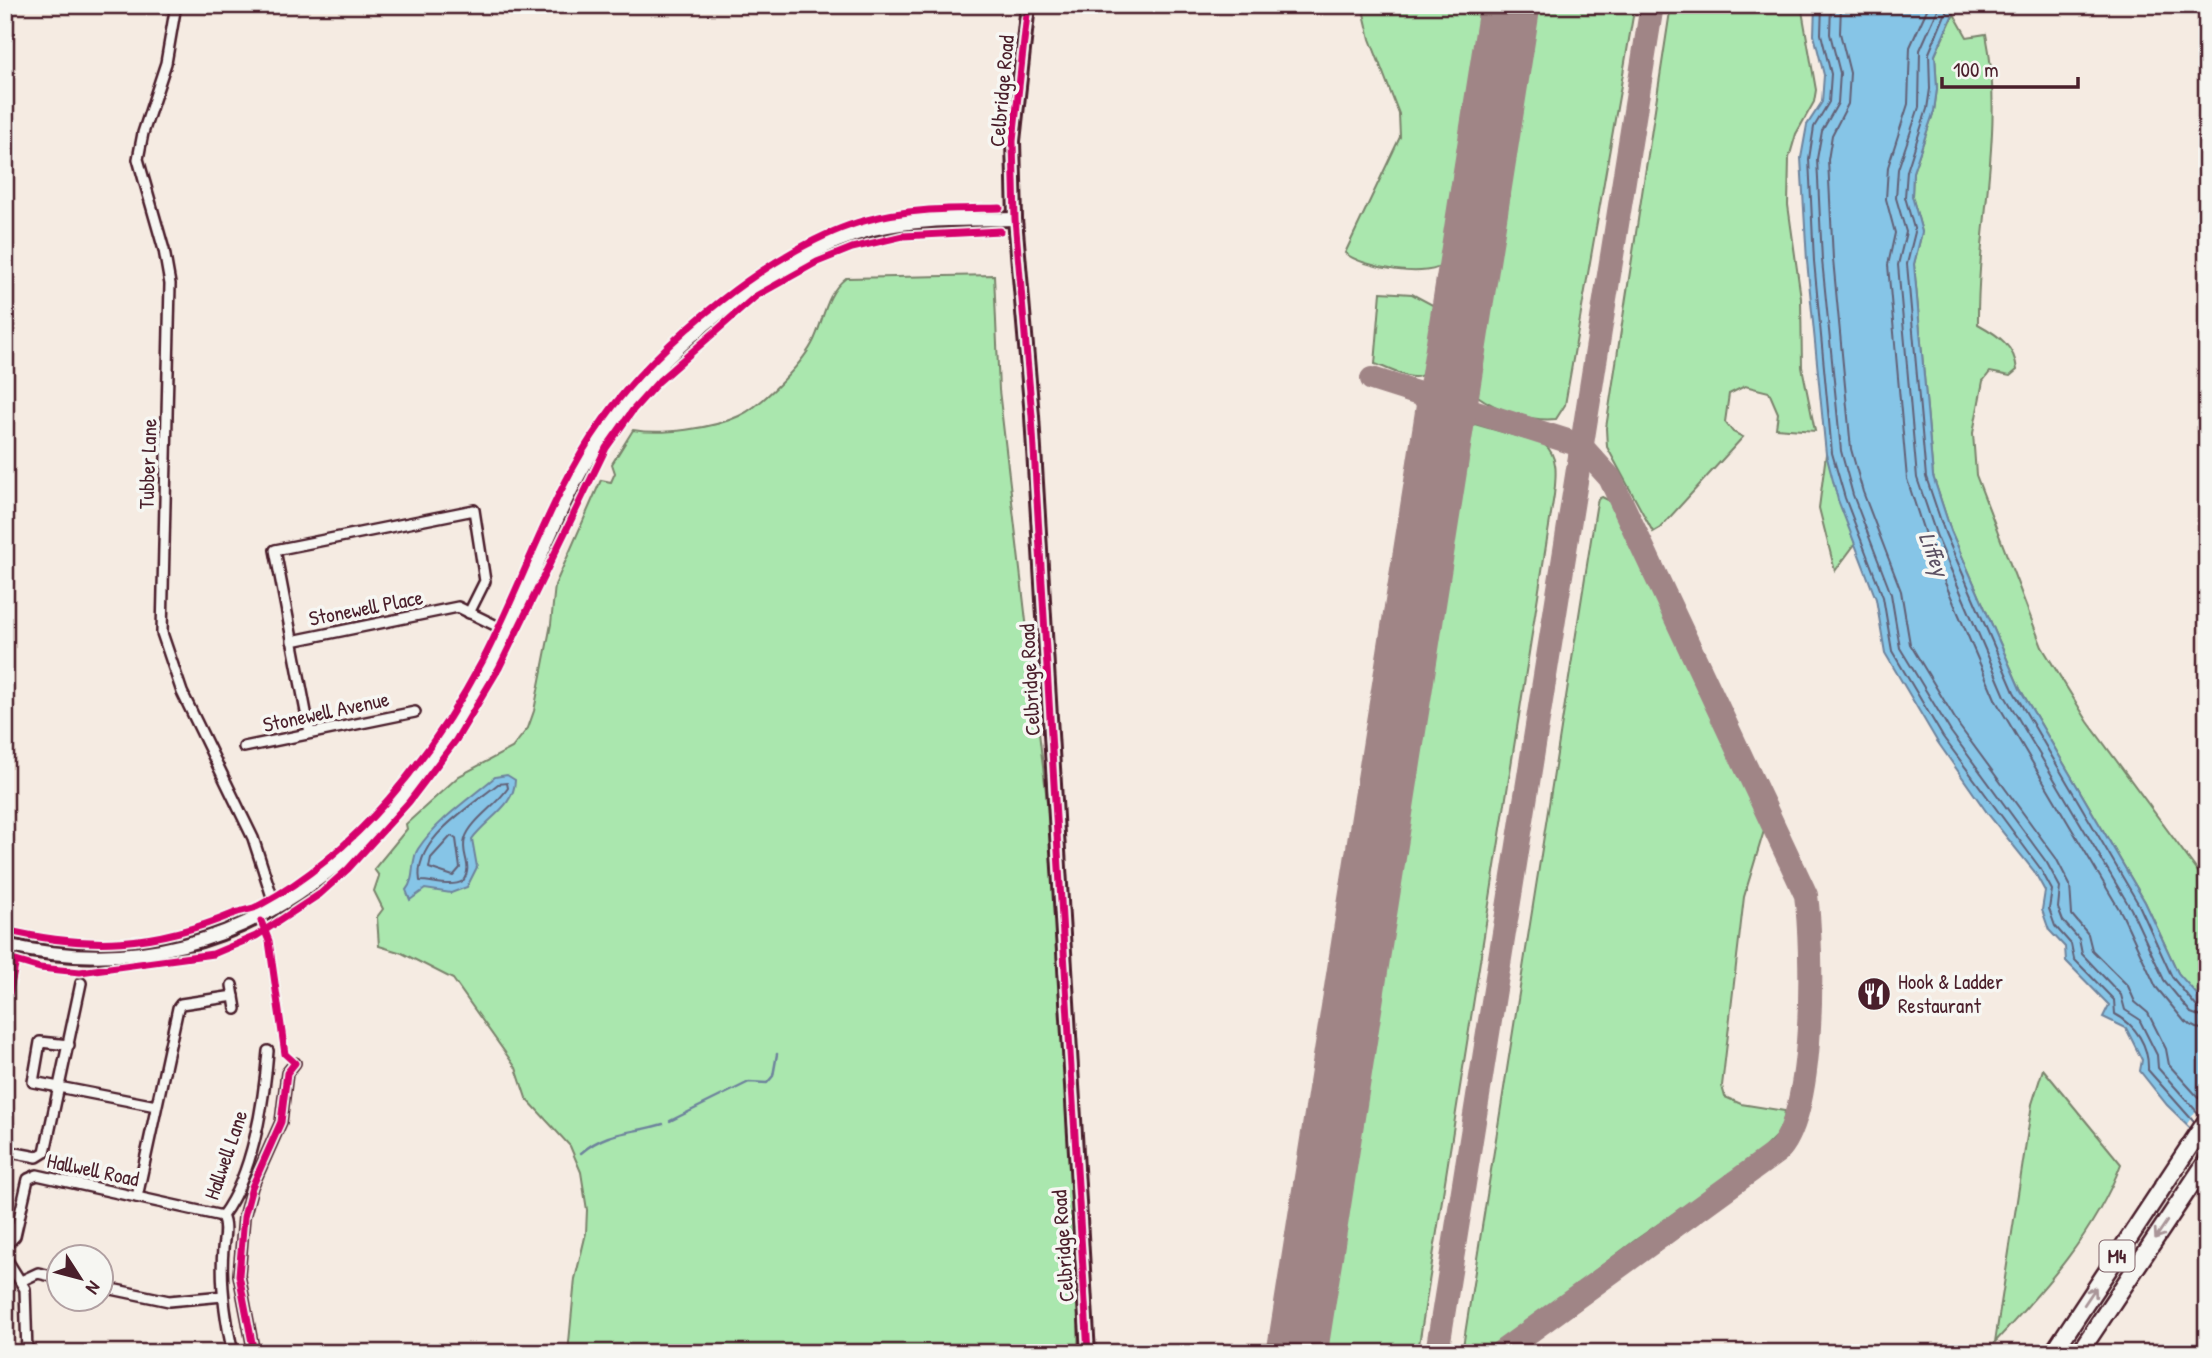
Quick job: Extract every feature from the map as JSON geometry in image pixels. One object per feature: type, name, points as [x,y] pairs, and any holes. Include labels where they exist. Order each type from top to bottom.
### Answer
[{"type":"highway","name":"M4","points":[[2053,1353],[2207,1120]]},
{"type":"highway","name":"M4","points":[[2079,1353],[2203,1167]]},
{"type":"street","name":"Tubber Lane","points":[[176,5],[166,63],[143,133],[138,159],[170,284],[162,633],[181,692],[253,838],[276,909]]},
{"type":"street","name":"Celbridge Road","points":[[1028,5],[1013,141],[1015,219],[1032,416],[1088,1353]]},
{"type":"street","points":[[5,945],[74,957],[152,952],[226,933],[276,909],[339,863],[405,792],[456,724],[507,631],[584,468],[611,423],[660,367],[751,288],[810,254],[870,230],[932,220],[1015,219]]},
{"type":"street","points":[[310,733],[275,550],[474,510],[485,581],[469,613],[507,631]]},
{"type":"street","name":"Stonewell Place","points":[[292,641],[458,607],[469,613]]},
{"type":"street","name":"Stonewell Avenue","points":[[244,747],[415,712]]},
{"type":"street","points":[[5,933],[8,922]]},
{"type":"street","points":[[5,1151],[37,1157],[45,1152],[81,983]]},
{"type":"street","points":[[232,985],[236,1009]]},
{"type":"street","points":[[137,1197],[174,1024],[181,1004],[234,996]]},
{"type":"street","points":[[69,1045],[42,1041],[36,1050],[32,1080],[36,1084],[59,1086],[156,1106]]},
{"type":"street","name":"Hallwell Lane","points":[[233,1353],[223,1296],[221,1271],[225,1225],[222,1216],[232,1202],[251,1146],[265,1088],[268,1051]]},
{"type":"street","points":[[254,1353],[240,1275],[244,1217],[256,1177],[281,1122],[287,1073],[295,1063]]},
{"type":"street","name":"Hallwell Road","points":[[5,1247],[15,1236],[26,1184],[32,1176],[222,1216]]},
{"type":"street","points":[[5,1257],[24,1289],[27,1353]]},
{"type":"street","points":[[21,1281],[38,1273],[46,1275]]},
{"type":"street","points":[[116,1290],[169,1301],[223,1296]]},
{"type":"green space","points":[[1362,5],[1489,5],[1446,262],[1438,268],[1426,271],[1396,270],[1365,263],[1345,253],[1400,137],[1399,114],[1370,39]]},
{"type":"green space","points":[[1537,5],[1635,5],[1565,405],[1556,419],[1525,417],[1494,406],[1476,395],[1474,385],[1490,273]]},
{"type":"green space","points":[[1671,5],[1801,5],[1816,90],[1814,102],[1796,134],[1789,158],[1788,205],[1801,298],[1802,367],[1815,431],[1776,428],[1778,413],[1769,392],[1745,386],[1729,394],[1725,422],[1733,432],[1743,437],[1660,528],[1653,532],[1607,447],[1606,428]]},
{"type":"green space","points":[[1954,14],[1967,37],[1986,34],[1991,70],[1992,142],[1978,324],[2004,342],[2013,354],[2017,370],[2010,376],[1990,372],[1983,381],[1973,433],[1976,475],[2042,647],[2088,722],[2207,884],[2207,1011],[2178,973],[2145,902],[2020,689],[1951,531],[1933,476],[1914,264],[1922,232],[1912,196],[1913,172],[1934,111],[1937,89],[1935,55]]},
{"type":"green space","points":[[994,275],[999,390],[1049,818],[1063,1053],[1082,1205],[1078,1353],[568,1353],[575,1279],[586,1233],[587,1210],[581,1172],[570,1146],[526,1098],[516,1068],[453,979],[402,953],[379,946],[377,917],[383,909],[374,891],[379,876],[374,869],[407,829],[406,824],[459,776],[512,748],[528,728],[534,711],[551,624],[555,585],[601,480],[611,482],[615,473],[612,464],[633,430],[658,432],[701,427],[728,421],[758,404],[779,385],[806,353],[816,336],[833,292],[846,278]]},
{"type":"green space","points":[[1381,292],[1412,294],[1442,310],[1432,361],[1421,375],[1413,377],[1399,374],[1375,364]]},
{"type":"green space","points":[[1471,423],[1544,444],[1554,461],[1554,495],[1419,1345],[1415,1353],[1325,1353],[1323,1340],[1396,857]]},
{"type":"green space","points":[[1826,454],[1855,544],[1835,571],[1819,508]]},
{"type":"green space","points":[[1602,497],[1614,503],[1766,824],[1744,897],[1722,1086],[1725,1097],[1741,1104],[1785,1111],[1782,1130],[1756,1156],[1637,1239],[1486,1353],[1462,1353],[1596,508],[1598,499]]},
{"type":"green space","points":[[2043,1069],[2121,1164],[2097,1213],[2067,1259],[1995,1342],[2032,1104]]},
{"type":"water","name":"Liffey","points":[[1815,5],[1957,5],[1935,55],[1937,89],[1934,111],[1913,172],[1912,196],[1922,232],[1914,264],[1933,476],[1951,531],[2020,689],[2145,902],[2178,973],[2207,1006],[2207,1144],[2167,1105],[2140,1071],[2142,1060],[2126,1028],[2103,1017],[2109,1005],[2066,961],[2065,947],[2049,930],[2042,910],[2045,891],[2034,871],[1988,814],[1937,741],[1885,653],[1876,599],[1838,500],[1826,454],[1807,261],[1801,158],[1807,125],[1822,102],[1824,75],[1814,35]]},
{"type":"water","points":[[507,775],[515,780],[510,797],[472,839],[477,867],[467,887],[451,893],[425,889],[410,900],[406,890],[411,880],[414,859],[426,838],[454,810],[495,777]]},
{"type":"pier","points":[[2207,1094],[2207,1144],[2187,1124]]},
{"type":"waterway","points":[[670,1121],[749,1082],[767,1083],[773,1076],[777,1054]]},
{"type":"waterway","points":[[581,1153],[610,1136],[663,1124]]},
{"type":"taxiway","points":[[1437,1353],[1652,5]]},
{"type":"taxiway","points":[[1372,379],[1580,445],[1610,478],[1806,895],[1810,990],[1805,1068],[1799,1103],[1790,1132],[1778,1151],[1500,1353]]},
{"type":"runway","points":[[1297,1353],[1510,5]]},
{"type":"cycle path","points":[[1028,5],[1013,141],[1015,219],[1032,416],[1088,1353]]},
{"type":"cycle path","points":[[5,930],[65,941],[121,942],[149,939],[177,933],[254,908],[295,883],[329,858],[360,830],[416,766],[463,696],[483,660],[568,477],[603,420],[654,360],[721,300],[796,250],[832,232],[867,220],[900,213],[1000,208]]},
{"type":"cycle path","points":[[5,1014],[16,961],[40,968],[80,972],[213,954],[256,936],[320,894],[348,869],[409,802],[456,740],[499,668],[606,448],[633,410],[659,381],[756,296],[817,262],[852,248],[903,236],[1000,231]]},
{"type":"cycle path","points":[[254,1353],[239,1275],[244,1217],[252,1187],[281,1122],[287,1073],[295,1063],[285,1054],[269,941],[261,921]]},
{"type":"place","name":"Hook & Ladder Restaurant","points":[[1874,994]]}]
